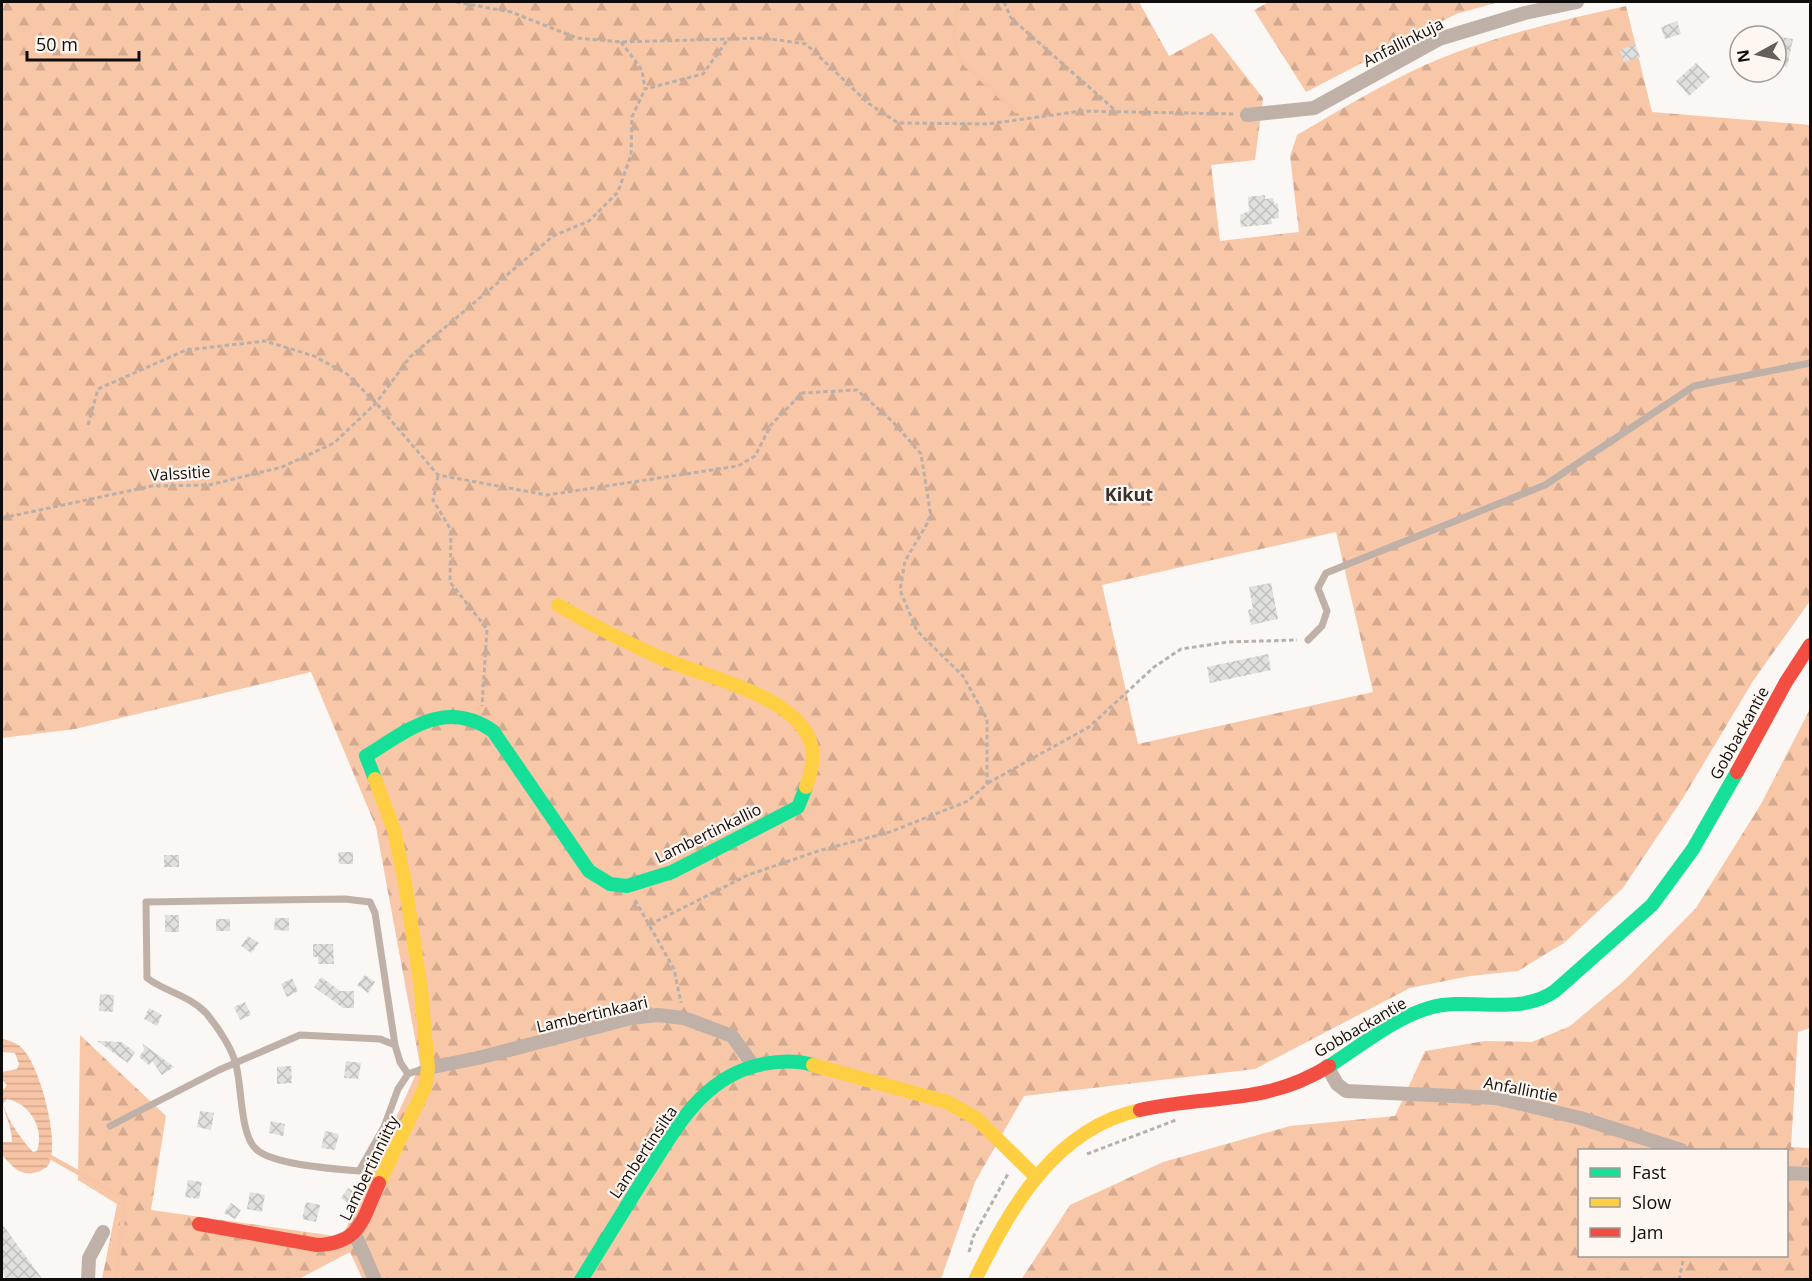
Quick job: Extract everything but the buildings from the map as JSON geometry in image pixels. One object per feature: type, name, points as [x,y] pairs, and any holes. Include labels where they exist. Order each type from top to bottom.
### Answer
[{"type":"street","name":"Anfallinkuja","points":[[1247,115],[1314,108],[1439,39],[1525,13],[1576,2]]},
{"type":"street","name":"Lambertinkallio","points":[[558,605],[595,627],[654,656],[765,699],[797,721],[810,740],[811,764],[806,789],[798,807],[672,872],[627,886]]},
{"type":"street","name":"Gobbackantie","points":[[975,1280],[1004,1219],[1035,1175],[1083,1135],[1132,1112],[1168,1103],[1257,1097],[1284,1089],[1327,1066],[1401,1019],[1431,1007],[1468,1002],[1517,1005],[1542,999],[1634,924],[1670,882],[1717,808],[1779,694],[1810,645]]},
{"type":"street","points":[[427,1071],[421,989],[394,830],[366,756],[439,716],[458,714],[481,720],[493,731],[589,870],[610,884],[627,886]]},
{"type":"street","name":"Lambertinkaari","points":[[427,1071],[631,1018],[658,1015],[684,1018],[732,1036],[740,1043],[753,1065]]},
{"type":"street","points":[[753,1065],[785,1060],[807,1063],[947,1102],[976,1118],[1035,1175]]},
{"type":"street","name":"Lambertinsilta","points":[[581,1280],[685,1117],[711,1087],[753,1065]]},
{"type":"street","name":"Anfallintie","points":[[1327,1066],[1337,1084],[1346,1091],[1496,1098],[1581,1118],[1678,1149]]},
{"type":"street","name":"Lambertinniitty","points":[[199,1224],[317,1245],[335,1244],[355,1234],[421,1098],[427,1071]]},
{"type":"street","points":[[1788,1173],[1810,1174]]},
{"type":"street","points":[[88,1280],[89,1258],[103,1232]]},
{"type":"street","points":[[355,1234],[375,1280]]},
{"type":"lane","points":[[1308,640],[1322,626],[1327,611],[1318,588],[1326,573],[1545,485],[1694,386],[1810,363]]},
{"type":"lane","points":[[408,1074],[400,1062],[395,1045],[375,912],[370,902],[345,899],[146,902],[147,978],[163,990],[189,999],[206,1013],[236,1063],[247,1129],[255,1149],[272,1158],[359,1171],[384,1127],[398,1089],[408,1074],[422,1069],[427,1071]]},
{"type":"lane","points":[[110,1126],[236,1063],[300,1035],[369,1038],[395,1045]]},
{"type":"path","points":[[456,2],[511,12],[577,38],[621,42],[764,39],[806,44],[868,103],[898,123],[988,124],[1082,111],[1247,115]]},
{"type":"path","points":[[1004,2],[1011,18],[1118,112]]},
{"type":"path","points":[[621,42],[642,70],[645,89],[703,74],[728,39]]},
{"type":"path","name":"Valssitie","points":[[2,518],[152,486],[208,485],[282,467],[334,443],[376,403],[410,357],[554,236],[589,221],[618,192],[632,155],[632,117],[645,89]]},
{"type":"path","points":[[88,425],[98,388],[186,350],[265,341],[314,356],[346,374],[376,403],[438,475],[547,495],[738,466],[755,456],[771,425],[802,393],[857,390],[894,423],[921,453],[931,517],[905,561],[900,590],[917,631],[963,676],[987,719],[987,784]]},
{"type":"path","points":[[438,475],[433,500],[451,531],[450,582],[487,629],[481,720]]},
{"type":"path","points":[[649,926],[748,876],[818,851],[890,832],[968,801],[987,784],[1089,727],[1154,667],[1181,649],[1228,642],[1308,640]]},
{"type":"path","points":[[627,886],[674,969],[684,1018]]},
{"type":"path","points":[[1079,1159],[1101,1148],[1182,1118]]},
{"type":"path","points":[[969,1254],[973,1237],[1006,1180],[1009,1168]]},
{"type":"path","points":[[1679,1280],[1684,1257]]},
{"type":"green space","points":[[2,2],[1139,2],[1169,56],[1212,33],[1263,98],[1255,160],[1211,165],[1220,241],[1299,232],[1290,156],[1297,135],[1376,90],[1449,55],[1549,24],[1626,6],[1652,112],[1810,125],[1810,601],[1753,681],[1683,798],[1623,888],[1564,943],[1518,971],[1470,976],[1410,988],[1255,1069],[1024,1096],[975,1182],[941,1279],[363,1280],[350,1252],[299,1279],[102,1279],[117,1204],[78,1180],[80,1035],[166,1116],[151,1210],[342,1237],[420,1065],[376,827],[311,672],[75,729],[2,738]],"holes":[[[1336,532],[1373,692],[1138,744],[1102,585]]]},
{"type":"green space","points":[[1269,2],[1499,2],[1456,14],[1306,92],[1254,10]]},
{"type":"green space","points":[[1810,709],[1810,1028],[1798,1032],[1791,1147],[1810,1148],[1810,1279],[1021,1280],[1070,1205],[1163,1162],[1290,1126],[1395,1116],[1425,1051],[1485,1041],[1532,1042],[1570,1026],[1625,980],[1696,908],[1761,804]]},
{"type":"shaded area","points":[[2,1039],[20,1046],[29,1057],[41,1086],[50,1121],[52,1151],[49,1164],[40,1171],[28,1173],[18,1170],[2,1155],[2,1142],[12,1142],[10,1129],[3,1105],[2,1098],[2,1091],[7,1085],[2,1080],[2,1072],[17,1069],[19,1064],[15,1053],[2,1052]],"holes":[[[7,1099],[15,1101],[29,1111],[34,1118],[39,1134],[37,1151],[33,1152],[24,1141],[5,1110],[3,1104]]]},
{"type":"waterway","points":[[957,2],[954,38],[960,59],[1016,111]]},
{"type":"waterway","points":[[47,1155],[125,1199],[116,1280]]},
{"type":"traffic: fast","points":[[375,779],[366,756],[397,736],[427,721],[443,718],[459,717],[475,722],[493,731],[589,871],[610,884],[627,886],[672,872],[798,807],[806,787]]},
{"type":"traffic: fast","points":[[1329,1066],[1402,1019],[1429,1008],[1461,1004],[1525,1003],[1541,999],[1555,991],[1652,905],[1693,849],[1737,772]]},
{"type":"traffic: fast","points":[[581,1280],[679,1124],[706,1093],[741,1070],[763,1064],[801,1062],[813,1065]]},
{"type":"traffic: slow","points":[[558,605],[646,651],[740,687],[780,707],[796,719],[810,740],[812,760],[806,787]]},
{"type":"traffic: slow","points":[[375,779],[394,830],[405,883],[421,989],[428,1068],[425,1087],[379,1183]]},
{"type":"traffic: slow","points":[[813,1065],[947,1102],[976,1118],[1034,1175]]},
{"type":"traffic: slow","points":[[975,1280],[1020,1199],[1060,1153],[1083,1134],[1110,1120],[1140,1110]]},
{"type":"traffic: jam","points":[[1737,772],[1786,682],[1810,645]]},
{"type":"traffic: jam","points":[[1140,1110],[1236,1097],[1282,1088],[1329,1066]]},
{"type":"traffic: jam","points":[[199,1224],[317,1245],[332,1243],[343,1240],[359,1227],[379,1183]]},
{"type":"district","name":"Kikut","points":[[1129,495]]}]
